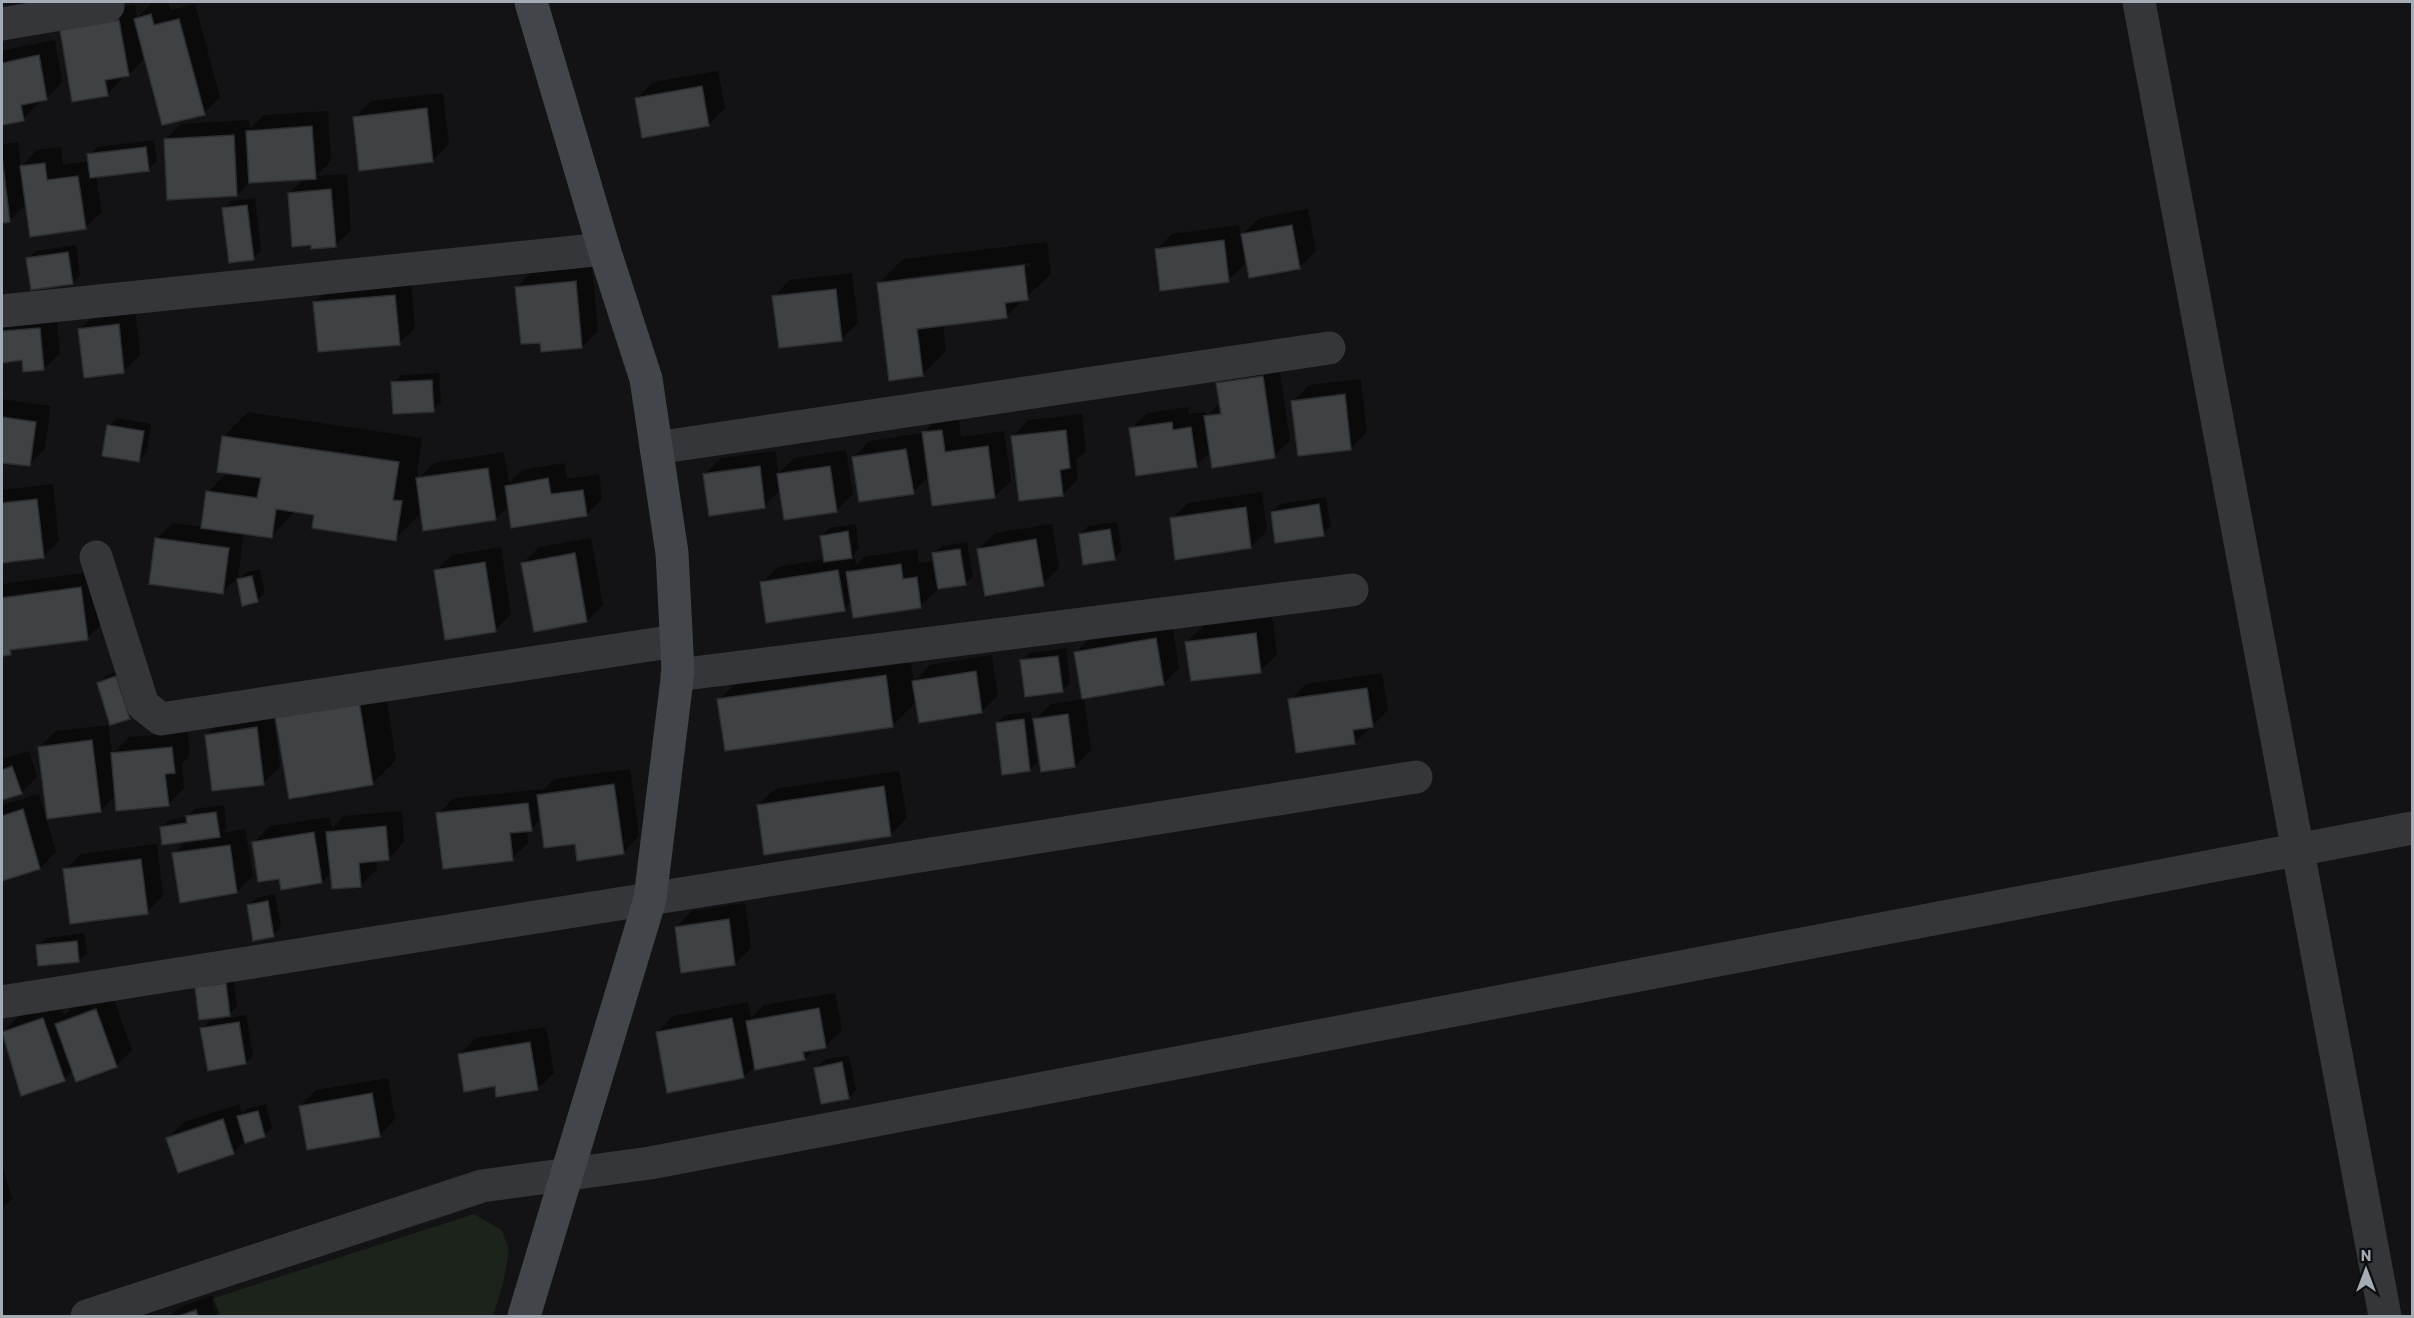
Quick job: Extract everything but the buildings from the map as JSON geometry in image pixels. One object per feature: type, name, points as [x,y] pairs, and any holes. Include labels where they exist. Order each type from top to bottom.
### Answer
[{"type":"street","points":[[524,1317],[650,899],[677,675],[672,553],[646,379],[604,249],[531,2]]},
{"type":"street","points":[[2139,2],[2385,1317]]},
{"type":"street","points":[[2,24],[108,6]]},
{"type":"street","points":[[2,311],[604,249]]},
{"type":"street","points":[[656,448],[1329,348]]},
{"type":"street","points":[[96,557],[143,705],[161,719],[676,641]]},
{"type":"street","points":[[677,675],[1352,590]]},
{"type":"street","points":[[2,1002],[1416,777]]},
{"type":"street","points":[[87,1317],[482,1186],[650,1163],[2296,848],[2412,828]]},
{"type":"shaded area","points":[[474,1214],[502,1230],[509,1250],[503,1284],[493,1316],[216,1316],[211,1299]]}]
